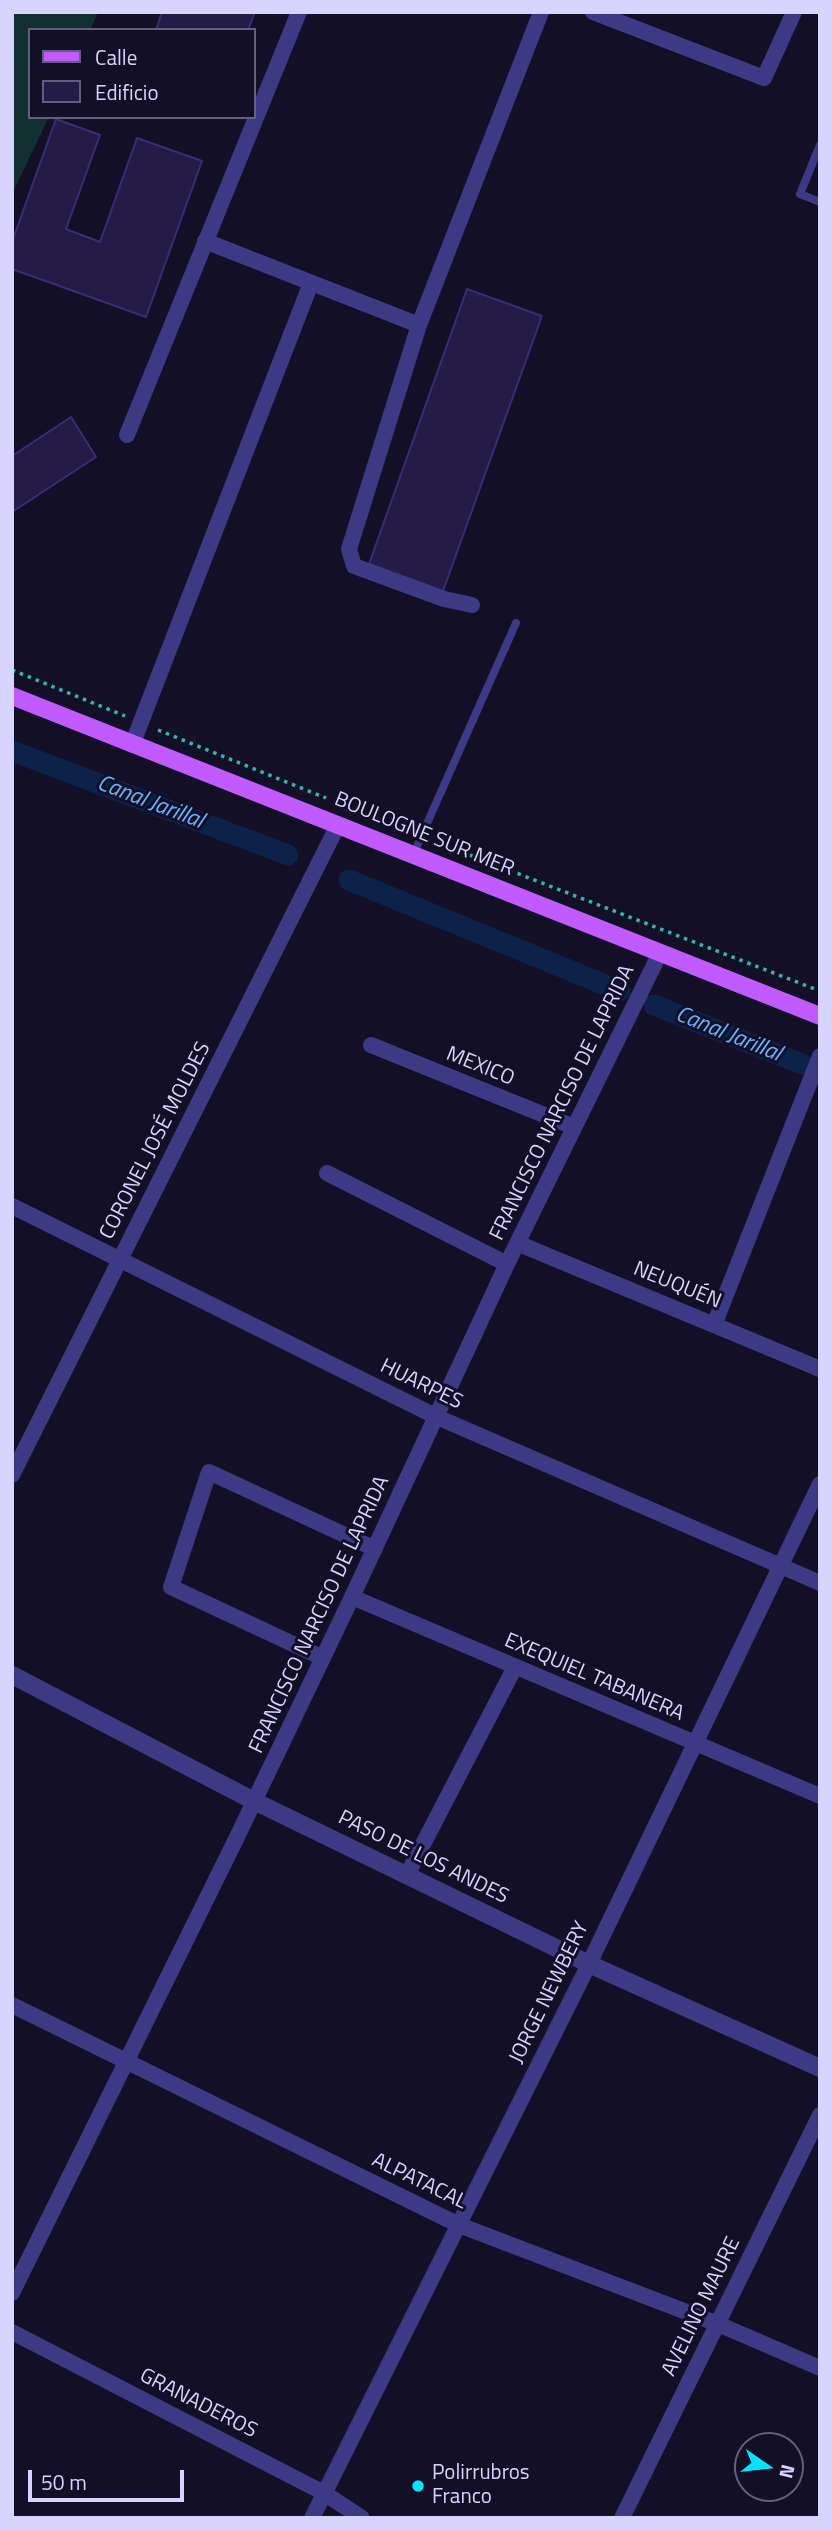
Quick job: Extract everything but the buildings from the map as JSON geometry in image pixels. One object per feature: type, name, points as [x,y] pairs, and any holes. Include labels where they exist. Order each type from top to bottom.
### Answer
[{"type":"main road","name":"BOULOGNE SUR MER","points":[[12,696],[820,1016]]},
{"type":"street","points":[[256,117],[299,12]]},
{"type":"street","points":[[472,605],[444,599],[354,566],[349,549],[419,325],[541,12]]},
{"type":"street","points":[[593,12],[764,78],[794,12]]},
{"type":"street","points":[[127,435],[255,119]]},
{"type":"street","points":[[205,242],[419,325]]},
{"type":"street","points":[[132,745],[311,283]]},
{"type":"street","name":"CORONEL JOSÉ MOLDES","points":[[12,1475],[338,825]]},
{"type":"street","name":"FRANCISCO NARCISO DE LAPRIDA","points":[[12,2293],[254,1801],[517,1243],[660,953]]},
{"type":"street","name":"MEXICO","points":[[371,1045],[574,1127]]},
{"type":"street","points":[[714,1325],[820,1056]]},
{"type":"street","points":[[327,1173],[507,1264]]},
{"type":"street","name":"HUARPES","points":[[12,1206],[437,1417],[820,1583]]},
{"type":"street","name":"NEUQUÉN","points":[[517,1243],[820,1369]]},
{"type":"street","points":[[323,1658],[171,1587],[209,1472],[375,1549]]},
{"type":"street","name":"JORGE NEWBERY","points":[[312,2518],[589,1964],[820,1485]]},
{"type":"street","name":"EXEQUIEL TABANERA","points":[[352,1597],[820,1796]]},
{"type":"street","points":[[407,1875],[515,1667]]},
{"type":"street","name":"PASO DE LOS ANDES","points":[[12,1675],[254,1801],[589,1964],[820,2068]]},
{"type":"street","name":"ALPATACAL","points":[[12,2005],[459,2225],[718,2324],[820,2368]]},
{"type":"street","name":"AVELINO MAURE","points":[[622,2518],[820,2115]]},
{"type":"street","name":"GRANADEROS","points":[[12,2332],[324,2493],[362,2518]]},
{"type":"lane","points":[[820,145],[800,194],[820,202]]},
{"type":"lane","points":[[413,855],[516,623]]},
{"type":"green space","points":[[12,12],[98,12],[91,28],[28,28],[28,119],[48,119],[12,194]]},
{"type":"waterway","name":"Canal Jarillal","points":[[12,751],[288,855]]},
{"type":"waterway","name":"Canal Jarillal","points":[[349,880],[620,991]]},
{"type":"waterway","name":"Canal Jarillal","points":[[654,1005],[802,1064]]},
{"type":"place","name":"Polirrubros Franco","points":[[418,2486]]}]
